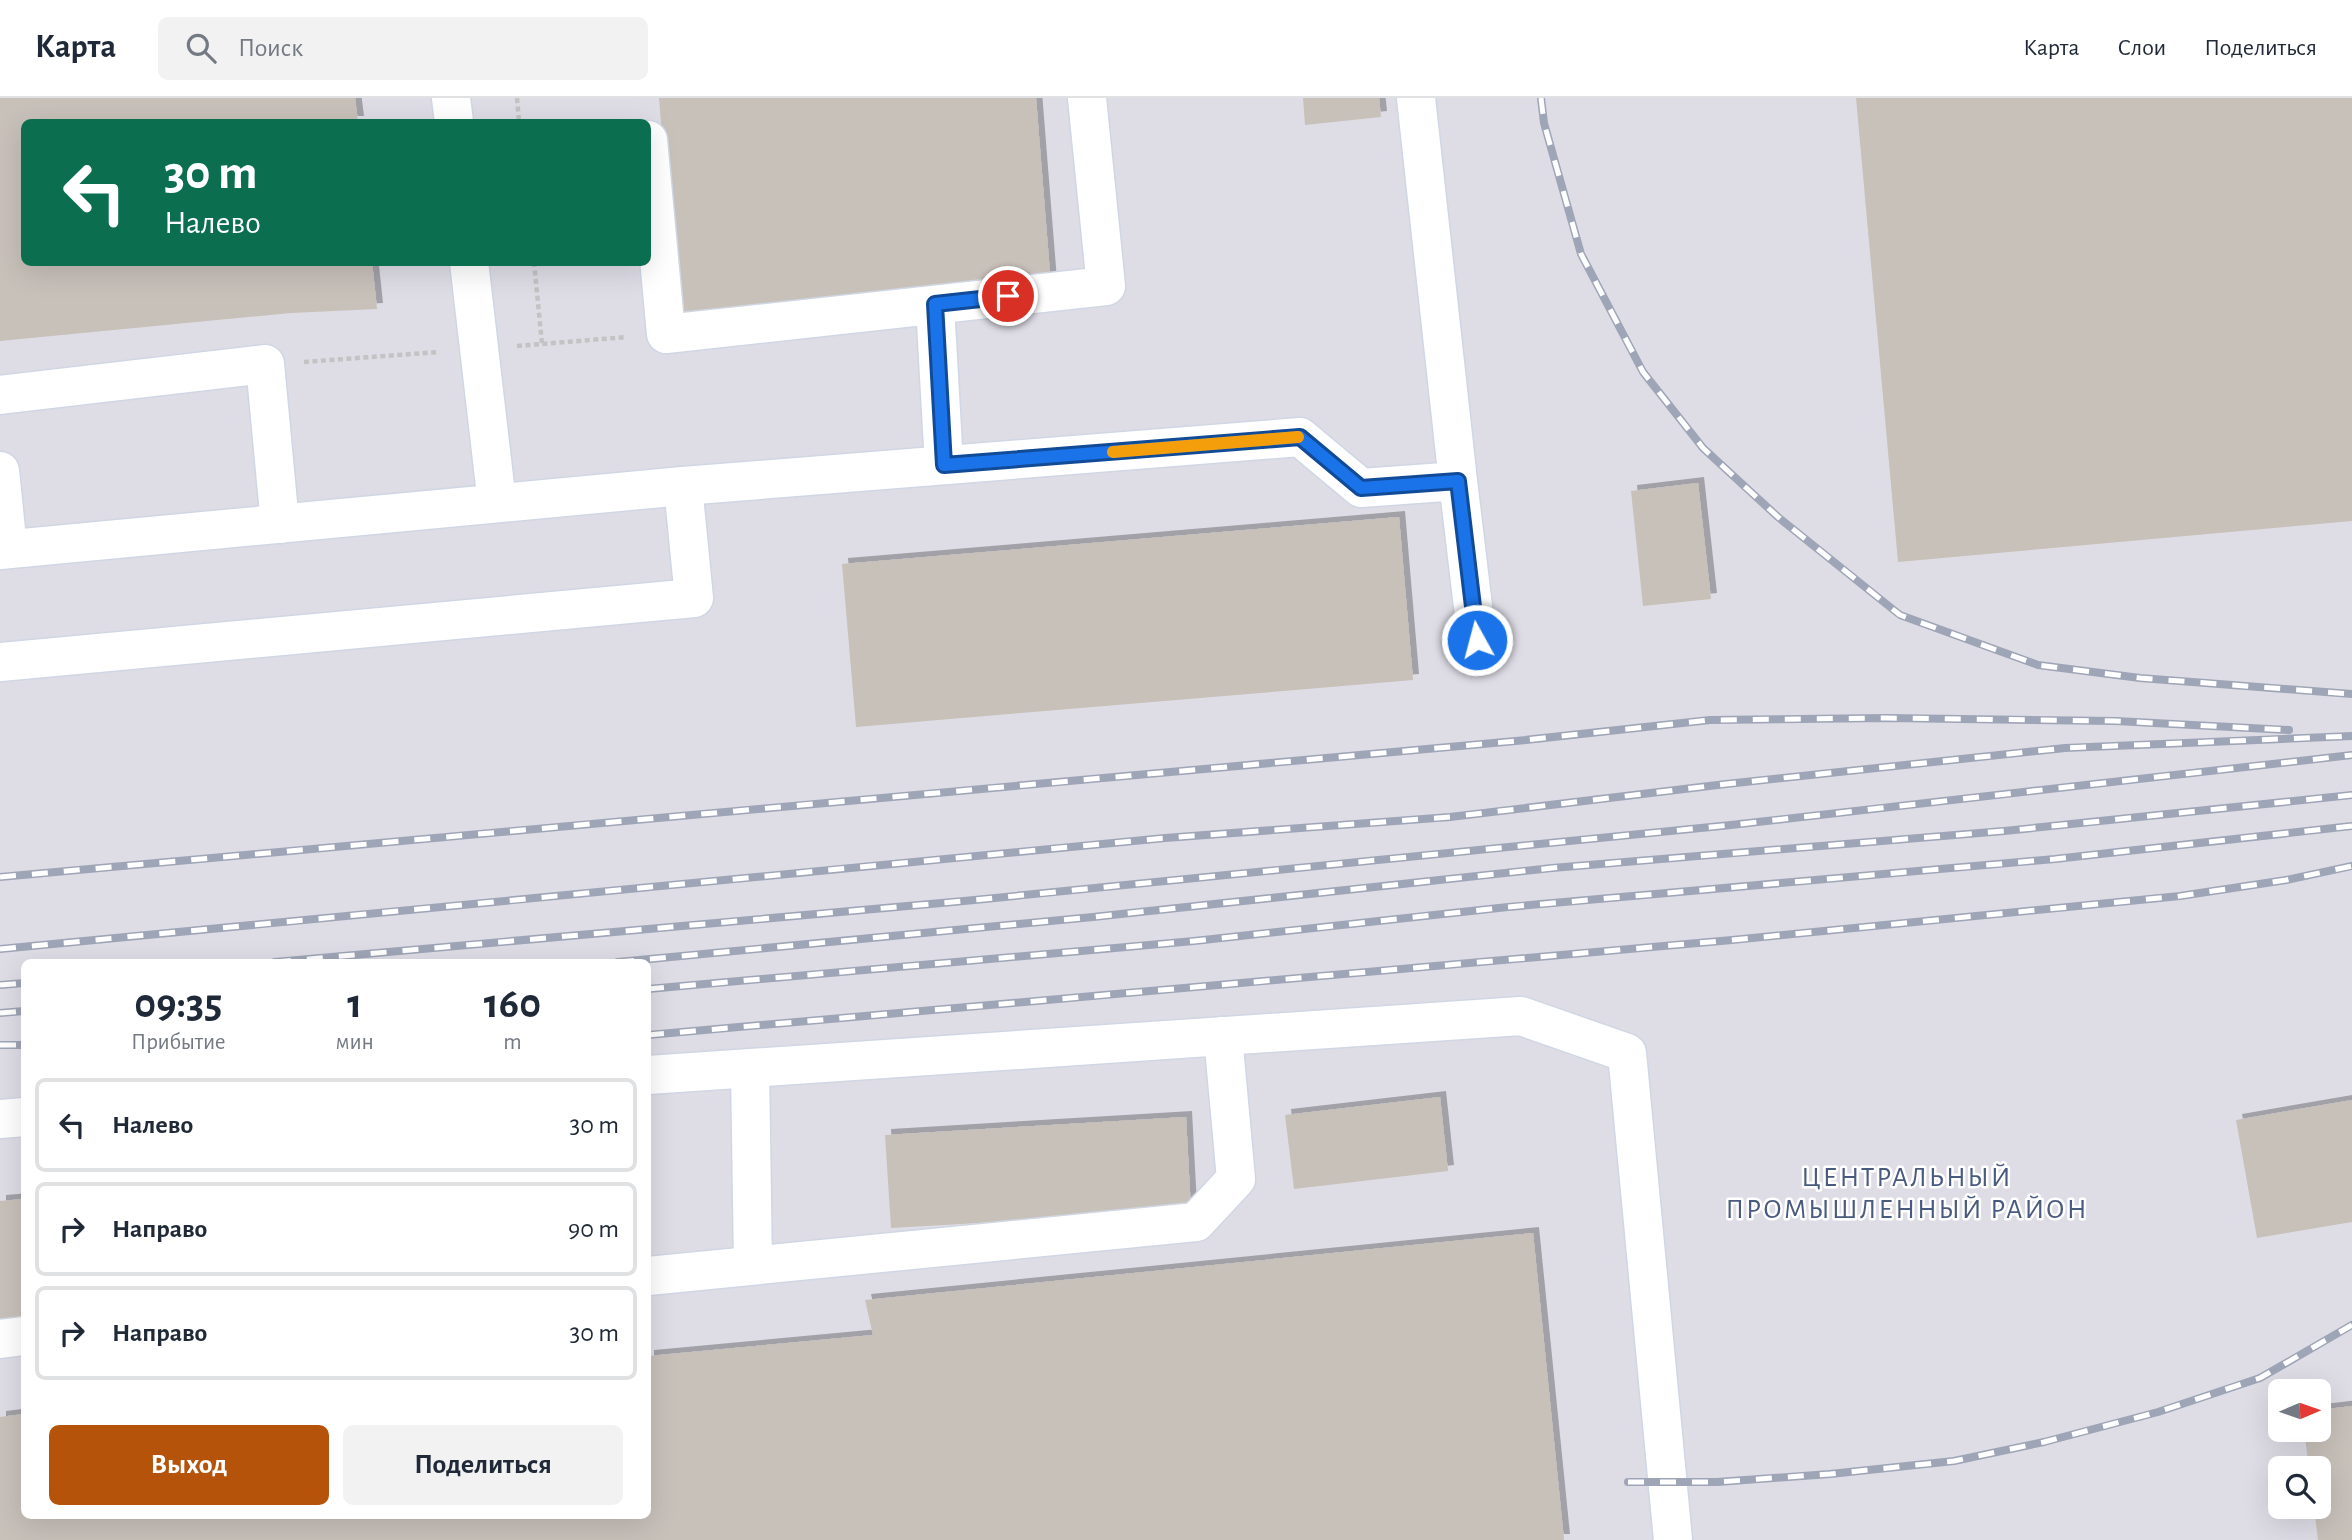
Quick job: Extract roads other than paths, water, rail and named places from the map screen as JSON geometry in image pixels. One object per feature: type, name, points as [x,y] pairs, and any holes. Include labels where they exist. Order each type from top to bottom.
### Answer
[{"type":"lane","points":[[451,98],[454,119]]},
{"type":"lane","points":[[651,178],[666,334],[1106,286],[1087,98]]},
{"type":"lane","points":[[1416,98],[1477,640]]},
{"type":"lane","points":[[469,266],[497,503]]},
{"type":"lane","points":[[935,304],[944,465]]},
{"type":"lane","points":[[0,395],[265,365],[280,524]]},
{"type":"lane","points":[[0,471],[4,549],[683,486],[1300,437],[1361,488],[1458,481]]},
{"type":"lane","points":[[0,662],[694,598],[683,486]]},
{"type":"lane","points":[[651,1075],[1521,1016],[1627,1053],[1673,1540]]},
{"type":"lane","points":[[651,1276],[1196,1223],[1236,1179],[1223,1036]]},
{"type":"lane","points":[[750,1068],[753,1265]]},
{"type":"lane","points":[[0,1119],[21,1117]]},
{"type":"lane","points":[[0,1339],[21,1336]]},
{"type":"railway","points":[[1541,98],[1544,123],[1581,254],[1643,372],[1703,448],[1778,517],[1900,615],[2038,665],[2140,678],[2352,694]]},
{"type":"railway","points":[[0,877],[1516,741],[1710,720],[1887,718],[2116,721],[2289,730]]},
{"type":"railway","points":[[0,949],[1165,838],[1450,817],[2065,748],[2352,736]]},
{"type":"railway","points":[[309,959],[964,901],[1731,825],[2352,755]]},
{"type":"railway","points":[[650,959],[1093,917],[1552,868],[2004,831],[2352,795]]},
{"type":"railway","points":[[651,989],[1194,941],[1508,907],[2055,859],[2352,826]]},
{"type":"railway","points":[[651,1035],[1732,940],[2180,896],[2286,880],[2352,866]]},
{"type":"railway","points":[[0,985],[21,983]]},
{"type":"railway","points":[[0,1013],[21,1011]]},
{"type":"railway","points":[[0,1045],[21,1045]]},
{"type":"railway","points":[[1628,1482],[1717,1482],[1830,1474],[1954,1461],[2044,1442],[2158,1412],[2260,1378],[2352,1325]]},
{"type":"district","name":"ЦЕНТРАЛЬНЫЙ ПРОМЫШЛЕННЫЙ РАЙОН","points":[[1907,1192]]}]
